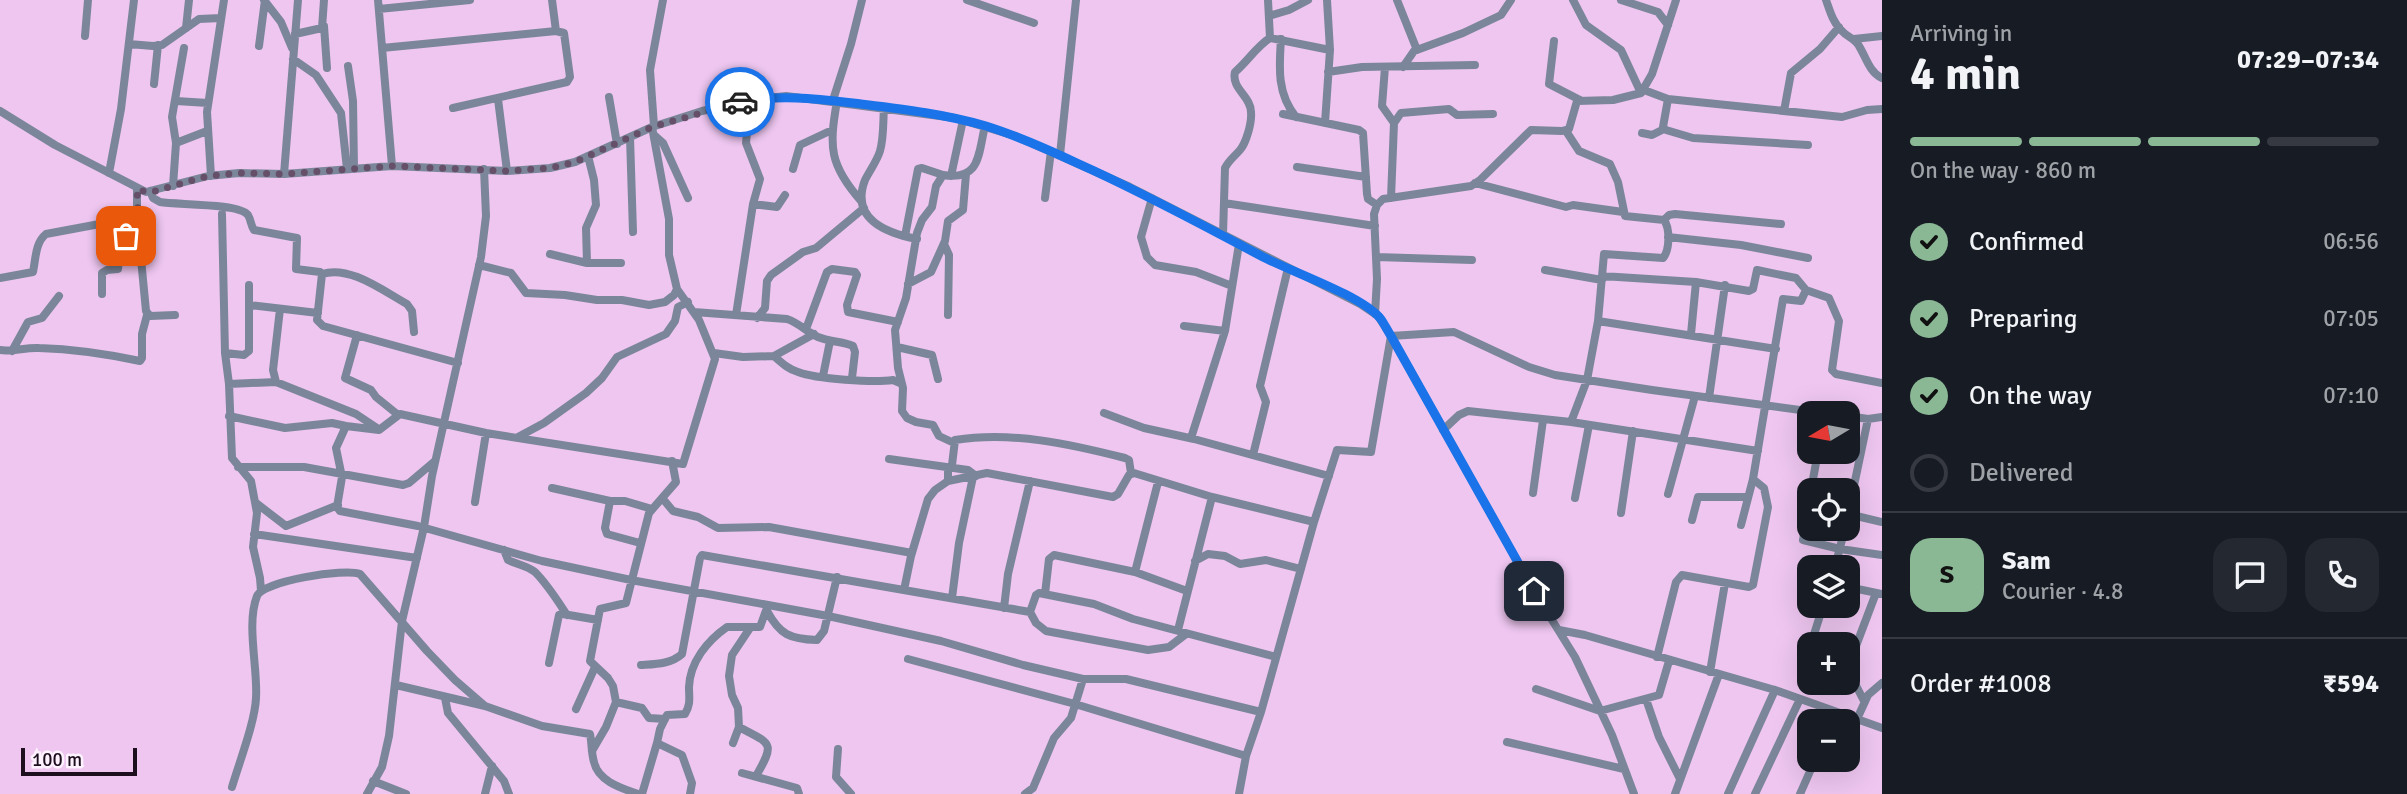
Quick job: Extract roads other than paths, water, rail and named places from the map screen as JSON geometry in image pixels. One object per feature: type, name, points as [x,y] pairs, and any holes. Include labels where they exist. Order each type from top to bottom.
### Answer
[{"type":"street","points":[[85,36],[88,0]]},
{"type":"street","points":[[109,173],[121,109],[134,0]]},
{"type":"street","points":[[186,28],[190,0]]},
{"type":"street","points":[[211,176],[207,131],[208,103],[224,0]]},
{"type":"street","points":[[259,47],[264,0]]},
{"type":"street","points":[[264,0],[281,22],[294,55],[316,75],[341,113],[351,169]]},
{"type":"street","points":[[284,174],[298,0]]},
{"type":"street","points":[[324,0],[327,68]]},
{"type":"street","points":[[392,166],[378,4],[470,0]]},
{"type":"street","points":[[552,0],[556,31]]},
{"type":"street","points":[[357,335],[345,378],[371,390],[397,414],[486,433],[683,464],[713,368],[714,353],[694,312],[677,289],[669,256],[669,219],[654,129],[650,70],[661,23],[663,0]]},
{"type":"street","points":[[862,0],[835,101],[832,154],[869,218],[892,234],[917,239]]},
{"type":"street","points":[[967,0],[1034,23]]},
{"type":"street","points":[[1045,198],[1055,153],[1076,0]]},
{"type":"street","points":[[1268,0],[1270,38]]},
{"type":"street","points":[[1269,16],[1290,10],[1308,0]]},
{"type":"street","points":[[1325,122],[1330,50],[1327,0]]},
{"type":"street","points":[[1397,0],[1416,50]]},
{"type":"street","points":[[1403,67],[1416,50],[1502,15],[1511,0]]},
{"type":"street","points":[[1621,0],[1658,12],[1668,25]]},
{"type":"street","points":[[1643,92],[1652,74],[1676,0]]},
{"type":"street","points":[[1826,0],[1839,27],[1854,39],[1876,76],[1882,78]]},
{"type":"street","points":[[1575,2],[1586,25],[1621,50],[1643,92]]},
{"type":"street","points":[[129,44],[158,46],[199,19],[221,18]]},
{"type":"street","points":[[295,34],[320,30],[324,26]]},
{"type":"street","points":[[1784,111],[1791,73],[1824,45],[1839,27]]},
{"type":"street","points":[[382,48],[556,31],[564,33],[569,81],[453,108]]},
{"type":"street","points":[[1854,39],[1882,36]]},
{"type":"street","points":[[1223,235],[1225,167],[1241,149],[1252,114],[1250,105],[1233,76],[1270,38],[1330,50]]},
{"type":"street","points":[[1281,39],[1279,70],[1282,92],[1286,106],[1296,117]]},
{"type":"street","points":[[1554,41],[1549,84],[1580,100]]},
{"type":"street","points":[[154,85],[158,46]]},
{"type":"street","points":[[173,186],[176,143],[172,117],[184,48]]},
{"type":"street","points":[[1328,72],[1385,67],[1475,65]]},
{"type":"street","points":[[348,66],[353,101],[351,169]]},
{"type":"street","points":[[1385,67],[1382,106],[1394,123]]},
{"type":"street","points":[[292,76],[308,68]]},
{"type":"street","points":[[1566,131],[1569,129],[1575,104],[1580,100],[1613,100],[1643,92],[1668,99],[1842,117],[1882,109]]},
{"type":"street","points":[[0,111],[137,189],[150,191],[211,176],[392,166],[507,171],[550,168],[575,162],[630,137],[702,111],[750,100],[786,96],[884,107],[962,120],[1055,153],[1328,286],[1375,314],[1391,336],[1576,657],[1634,794]]},
{"type":"street","points":[[609,97],[617,144]]},
{"type":"street","points":[[498,99],[507,171]]},
{"type":"street","points":[[1664,128],[1668,99]]},
{"type":"street","points":[[736,314],[753,204],[760,179],[746,144],[750,100]]},
{"type":"street","points":[[176,101],[208,103]]},
{"type":"street","points":[[757,318],[765,308],[771,275],[803,252],[816,248],[863,205],[865,180],[881,148],[884,107]]},
{"type":"street","points":[[1391,198],[1394,123],[1401,113],[1449,109],[1457,115],[1493,114]]},
{"type":"street","points":[[1283,114],[1360,130],[1363,133],[1368,199],[1377,205]]},
{"type":"street","points":[[954,443],[940,436],[933,425],[907,418],[902,411],[895,330],[922,220],[932,207],[936,186],[947,175],[962,120]]},
{"type":"street","points":[[905,236],[918,169],[947,175],[966,174],[976,165],[985,126]]},
{"type":"street","points":[[1642,133],[1652,135],[1664,128],[1693,138],[1808,145]]},
{"type":"street","points":[[654,129],[688,198]]},
{"type":"street","points":[[793,169],[800,145],[832,130]]},
{"type":"street","points":[[1375,314],[1375,226],[1377,205],[1383,199],[1475,184],[1531,130],[1566,131]]},
{"type":"street","points":[[176,143],[207,131]]},
{"type":"street","points":[[1566,131],[1579,151],[1610,164],[1619,182],[1623,212]]},
{"type":"street","points":[[630,137],[633,232]]},
{"type":"street","points":[[587,263],[586,228],[596,208],[594,180],[588,156]]},
{"type":"street","points":[[1297,167],[1366,177]]},
{"type":"street","points":[[367,794],[382,767],[385,755],[396,685],[402,621],[479,265],[486,216],[484,169]]},
{"type":"street","points":[[908,284],[931,272],[944,244],[948,221],[961,213],[965,206],[966,174]]},
{"type":"street","points":[[1475,184],[1566,207],[1573,205],[1623,212],[1629,217],[1667,222],[1666,256],[1660,259],[1605,253],[1603,257],[1598,321],[1587,380],[1571,422]]},
{"type":"street","points":[[0,350],[37,348],[100,353],[140,361],[147,315],[137,218],[137,189]]},
{"type":"street","points":[[150,191],[156,201],[160,202],[212,205],[246,213],[254,230],[296,238],[296,269],[322,274],[332,271],[350,274],[407,304],[411,310],[414,332]]},
{"type":"street","points":[[753,204],[777,206],[785,195]]},
{"type":"street","points":[[1152,198],[1141,237],[1147,257],[1155,265],[1196,272],[1232,286]]},
{"type":"street","points":[[1224,203],[1375,226]]},
{"type":"street","points":[[222,214],[225,353],[232,458],[250,479],[256,503],[253,547],[261,591],[255,606],[253,629],[256,702],[232,787]]},
{"type":"street","points":[[1664,220],[1675,214],[1782,224]]},
{"type":"street","points":[[0,278],[33,272],[38,246],[41,238],[47,234],[137,218]]},
{"type":"street","points":[[103,294],[104,271],[118,269],[122,240],[139,232]]},
{"type":"street","points":[[1668,237],[1741,245],[1808,258]]},
{"type":"street","points":[[944,244],[949,255],[948,315]]},
{"type":"street","points":[[1191,438],[1225,331],[1239,244]]},
{"type":"street","points":[[550,254],[587,263],[621,263]]},
{"type":"street","points":[[1376,257],[1472,260]]},
{"type":"street","points":[[479,265],[511,273],[526,293],[622,300],[649,305],[664,302],[674,296],[677,289]]},
{"type":"street","points":[[1253,455],[1266,402],[1260,386],[1288,268]]},
{"type":"street","points":[[714,353],[743,357],[774,356],[810,332],[827,272],[832,269],[855,272],[857,275],[847,305],[848,312],[898,322]]},
{"type":"street","points":[[1545,270],[1602,278],[1726,285],[1751,291],[1758,270],[1796,278],[1806,290],[1829,298],[1838,316],[1832,370],[1836,374],[1882,383]]},
{"type":"street","points":[[322,274],[317,320],[323,326],[458,363]]},
{"type":"street","points":[[1691,334],[1696,282]]},
{"type":"street","points":[[225,353],[244,355],[249,351],[249,285]]},
{"type":"street","points":[[1709,398],[1726,285]]},
{"type":"street","points":[[1741,525],[1753,479],[1783,299],[1801,301],[1806,290]]},
{"type":"street","points":[[12,351],[30,320],[42,318],[59,296]]},
{"type":"street","points":[[664,302],[677,307],[688,302]]},
{"type":"street","points":[[249,306],[317,313]]},
{"type":"street","points":[[518,437],[586,393],[602,378],[617,357],[666,334],[675,321],[677,307]]},
{"type":"street","points":[[276,382],[273,370],[280,309]]},
{"type":"street","points":[[694,312],[787,319],[830,341],[848,343],[855,348],[852,378]]},
{"type":"street","points":[[147,315],[175,315]]},
{"type":"street","points":[[1598,321],[1776,349]]},
{"type":"street","points":[[1184,326],[1225,331]]},
{"type":"street","points":[[1391,336],[1454,332],[1530,367],[1555,375],[1797,410]]},
{"type":"street","points":[[1239,794],[1246,756],[1337,450],[1371,452],[1391,336]]},
{"type":"street","points":[[823,376],[830,341]]},
{"type":"street","points":[[897,347],[932,355],[938,379]]},
{"type":"street","points":[[774,356],[797,372],[893,380],[901,383]]},
{"type":"street","points":[[229,384],[276,382],[356,414],[379,430]]},
{"type":"street","points":[[1668,494],[1695,396]]},
{"type":"street","points":[[1444,430],[1459,415],[1468,411],[1571,422],[1758,450]]},
{"type":"street","points":[[1104,413],[1144,428],[1191,438],[1329,476]]},
{"type":"street","points":[[229,416],[285,428],[332,423],[379,430],[397,414]]},
{"type":"street","points":[[1860,418],[1882,417]]},
{"type":"street","points":[[1868,419],[1848,514],[1882,522]]},
{"type":"street","points":[[1533,493],[1543,420]]},
{"type":"street","points":[[1575,498],[1589,425]]},
{"type":"street","points":[[346,426],[336,448],[341,474],[338,509],[342,512],[424,527],[504,550],[631,580],[767,608],[828,616],[942,641],[1083,679],[1126,679],[1261,712]]},
{"type":"street","points":[[1622,513],[1633,431]]},
{"type":"street","points":[[475,502],[486,433]]},
{"type":"street","points":[[904,590],[928,499],[934,490],[948,481],[987,473],[1113,497],[1118,494],[1131,473],[1127,459],[1077,446],[992,435],[956,440],[952,465],[948,469],[948,481]]},
{"type":"street","points":[[889,459],[968,470],[975,476]]},
{"type":"street","points":[[238,467],[304,467],[403,485],[435,461]]},
{"type":"street","points":[[592,751],[616,702],[607,676],[590,661],[601,607],[626,603],[640,542],[652,509],[676,480],[671,461]]},
{"type":"street","points":[[1131,473],[1212,497],[1314,522]]},
{"type":"street","points":[[952,598],[959,543],[975,476]]},
{"type":"street","points":[[1657,657],[1679,577],[1685,575],[1749,587],[1753,585],[1768,507],[1764,488],[1753,479]]},
{"type":"street","points":[[1004,608],[1008,574],[1030,481]]},
{"type":"street","points":[[1135,572],[1158,482]]},
{"type":"street","points":[[552,488],[652,509]]},
{"type":"street","points":[[1212,497],[1187,591],[1182,632],[1169,647],[1146,649],[1043,630],[1030,612],[1036,595],[1045,594],[1099,605],[1130,618],[1182,632],[1276,657]]},
{"type":"street","points":[[1692,520],[1698,497],[1748,497]]},
{"type":"street","points":[[663,499],[673,511],[700,518],[718,527],[769,527],[912,553]]},
{"type":"street","points":[[610,501],[605,528],[607,534],[640,542]]},
{"type":"street","points":[[256,503],[286,526],[338,505]]},
{"type":"street","points":[[254,534],[417,558]]},
{"type":"street","points":[[1806,541],[1840,550],[1882,555]]},
{"type":"street","points":[[1839,555],[1842,541]]},
{"type":"street","points":[[504,550],[508,560],[534,572],[550,589],[567,615]]},
{"type":"street","points":[[1195,561],[1208,554],[1225,556],[1240,564],[1266,560],[1301,569]]},
{"type":"street","points":[[642,665],[660,664],[681,655],[702,555],[1030,612]]},
{"type":"street","points":[[1045,594],[1051,556],[1135,572],[1187,591]]},
{"type":"street","points":[[261,591],[313,576],[353,571],[363,575],[455,680],[485,706]]},
{"type":"street","points":[[767,608],[779,630],[794,637],[815,640],[823,633],[837,577]]},
{"type":"street","points":[[1675,794],[1715,673],[1725,583]]},
{"type":"street","points":[[1860,590],[1879,594],[1848,667],[1864,701]]},
{"type":"street","points":[[396,685],[485,706],[533,723],[590,733],[595,766],[608,781],[640,794],[665,719],[669,714],[686,712],[690,705],[690,682],[704,646],[727,627],[761,626],[767,608]]},
{"type":"street","points":[[549,663],[558,617],[561,614],[598,620]]},
{"type":"street","points":[[733,743],[739,727],[738,708],[732,695],[729,674],[733,651],[750,628]]},
{"type":"street","points":[[1559,630],[1585,635],[1775,690],[1830,709]]},
{"type":"street","points":[[908,659],[1075,704],[1246,756]]},
{"type":"street","points":[[1536,689],[1601,711],[1659,695],[1669,661]]},
{"type":"street","points":[[576,709],[595,667]]},
{"type":"street","points":[[1026,794],[1033,788],[1046,762],[1054,738],[1071,718],[1083,679]]},
{"type":"street","points":[[1860,711],[1870,692],[1882,683]]},
{"type":"street","points":[[1728,794],[1775,690]]},
{"type":"street","points":[[444,698],[448,713],[504,781],[509,794]]},
{"type":"street","points":[[1647,699],[1659,737],[1681,779]]},
{"type":"street","points":[[1755,794],[1800,699]]},
{"type":"street","points":[[616,702],[642,708],[650,718],[665,719]]},
{"type":"street","points":[[1860,720],[1882,728]]},
{"type":"street","points":[[739,727],[765,740],[768,745],[768,757],[755,776]]},
{"type":"street","points":[[1507,742],[1624,769]]},
{"type":"street","points":[[657,743],[682,755],[692,783],[690,794]]},
{"type":"street","points":[[838,749],[836,777],[851,794]]},
{"type":"street","points":[[485,794],[492,766]]},
{"type":"street","points":[[1800,794],[1810,772]]},
{"type":"street","points":[[742,773],[797,788],[799,794]]},
{"type":"street","points":[[373,781],[406,794]]}]
